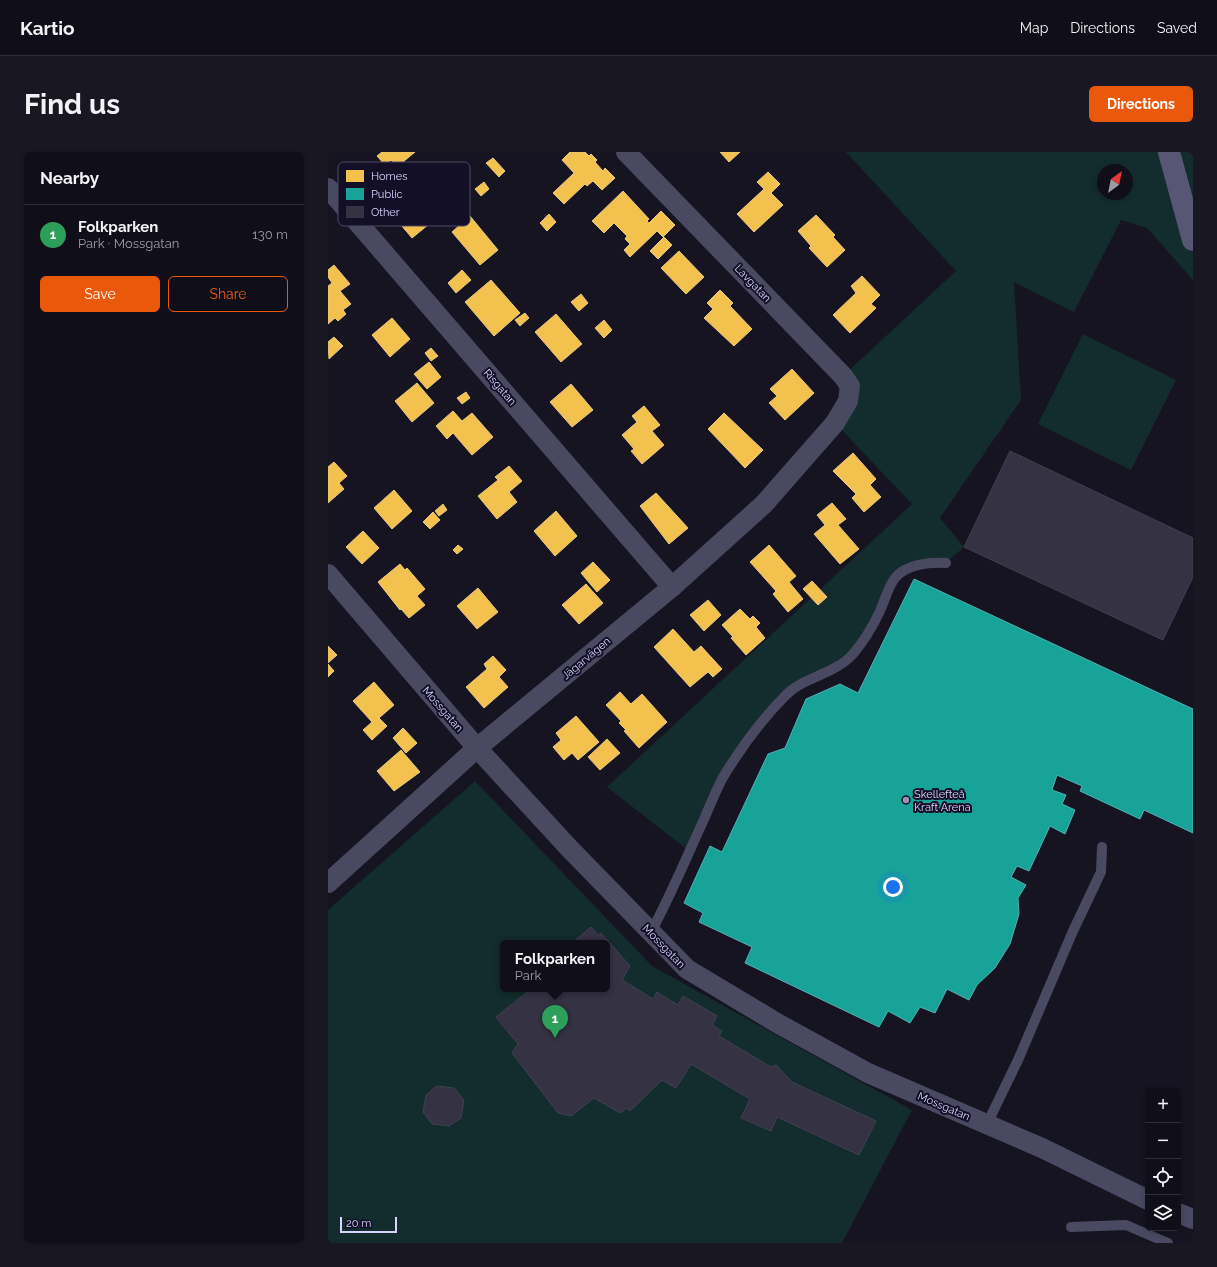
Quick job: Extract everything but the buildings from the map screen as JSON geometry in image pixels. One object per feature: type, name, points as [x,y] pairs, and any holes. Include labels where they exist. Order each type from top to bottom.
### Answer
[{"type":"street","name":"Lavgatan","points":[[626,152],[843,376],[850,386],[848,401],[835,423]]},
{"type":"street","points":[[1169,152],[1193,240]]},
{"type":"street","name":"Risgatan","points":[[328,188],[338,200]]},
{"type":"street","name":"Risgatan","points":[[361,226],[672,587]]},
{"type":"street","name":"Jägarvägen","points":[[328,883],[477,748],[672,587],[764,504],[835,423]]},
{"type":"street","name":"Mossgatan","points":[[328,574],[477,748],[569,848],[687,969],[777,1023],[868,1073],[1042,1148],[1145,1199]]},
{"type":"street","points":[[1181,1214],[1193,1219]]},
{"type":"lane","points":[[651,932],[669,898],[722,779],[768,715],[787,693],[839,666],[852,654],[865,637],[880,611],[890,586],[899,574],[918,565],[934,562],[946,563]]},
{"type":"lane","points":[[987,1124],[1018,1060],[1073,930],[1101,872],[1102,847]]},
{"type":"lane","points":[[1071,1226],[1126,1225],[1168,1243]]},
{"type":"green space","points":[[846,152],[1193,152],[1193,280],[1147,228],[1121,220],[1074,312],[1014,282],[1021,400],[940,518],[964,547],[946,563],[904,570],[859,646],[797,687],[748,741],[689,851],[607,787],[912,504],[835,423],[843,376],[956,271]]},
{"type":"green space","points":[[1083,334],[1176,380],[1131,470],[1038,424]]},
{"type":"green space","points":[[475,781],[652,966],[912,1110],[842,1243],[328,1243],[328,910]]},
{"type":"place","name":"Skellefteå Kraft Arena","points":[[906,800]]},
{"type":"place","name":"Folkparken","points":[[555,1038]]}]
